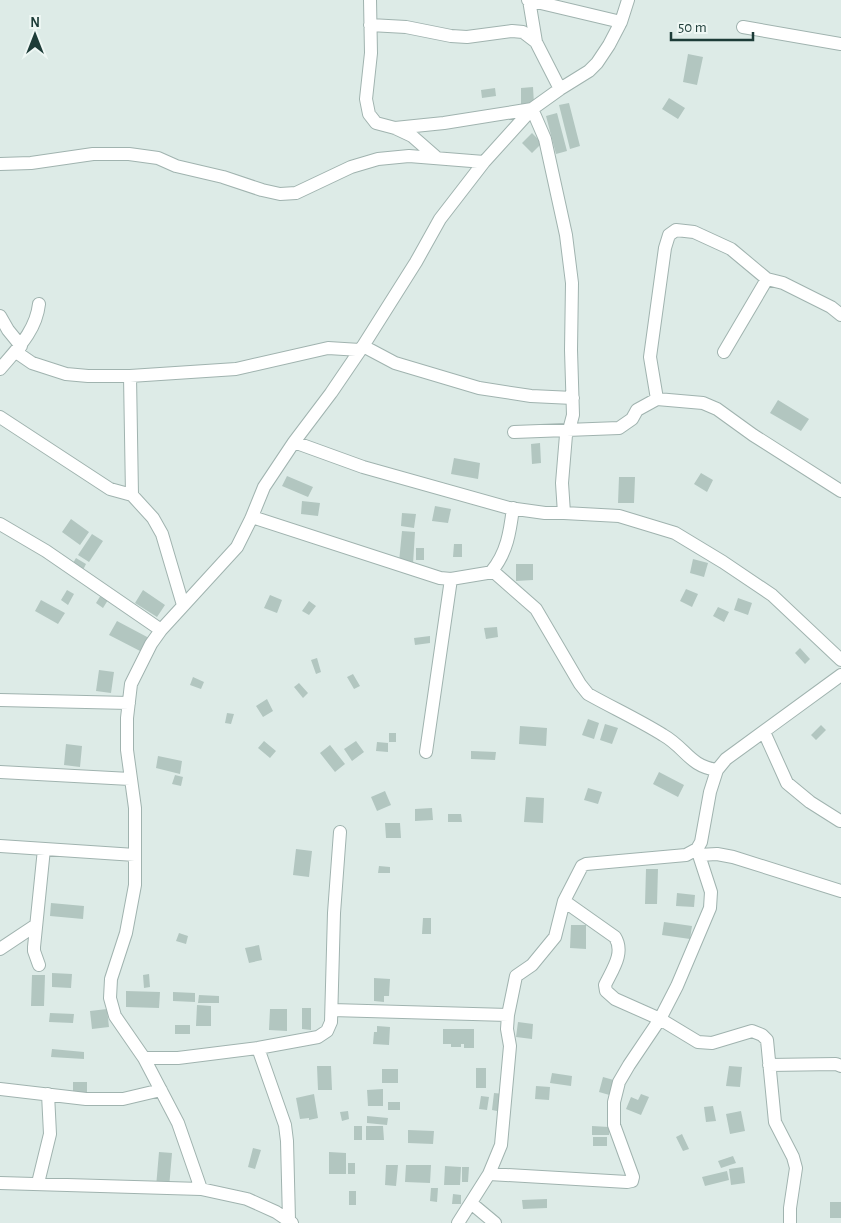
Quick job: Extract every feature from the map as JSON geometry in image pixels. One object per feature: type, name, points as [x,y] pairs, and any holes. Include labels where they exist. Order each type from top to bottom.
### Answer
[{"type":"street","points":[[370,0],[371,53],[366,99],[369,114],[376,123],[395,128],[412,136],[436,157]]},
{"type":"street","points":[[560,89],[536,42],[529,0],[621,22]]},
{"type":"street","points":[[201,1190],[178,1123],[144,1058],[115,1016],[110,998],[111,979],[126,932],[133,895],[135,808],[127,750],[127,718],[131,684],[160,630],[237,547],[264,487],[362,348],[416,262],[440,219],[484,162],[532,110],[560,89],[590,71],[597,63],[610,45],[621,22],[628,0]]},
{"type":"street","points":[[370,25],[406,27],[451,36],[467,37],[512,31],[523,32],[536,42]]},
{"type":"street","points":[[742,27],[841,44]]},
{"type":"street","points":[[395,128],[532,110]]},
{"type":"street","points":[[532,110],[545,139],[566,235],[572,283],[571,350],[573,415],[566,435],[562,483],[564,513]]},
{"type":"street","points":[[0,164],[31,163],[93,154],[129,154],[158,158],[176,166],[224,177],[280,194],[296,193],[351,167],[378,159],[409,156],[484,162]]},
{"type":"street","points":[[657,400],[650,357],[658,295],[669,235],[676,230],[694,232],[732,249],[767,279],[783,283],[841,314]]},
{"type":"street","points":[[724,352],[767,279]]},
{"type":"street","points":[[0,369],[18,349],[35,321],[39,304]]},
{"type":"street","points":[[0,316],[18,349],[32,363],[66,374],[130,376],[236,368],[328,348],[362,348],[395,364],[479,388],[531,396],[573,398]]},
{"type":"street","points":[[130,376],[132,495]]},
{"type":"street","points":[[514,432],[619,428],[632,418],[637,410],[657,400],[703,403],[717,409],[753,435],[841,491]]},
{"type":"street","points":[[0,417],[110,489],[132,495],[154,518],[162,534],[183,605]]},
{"type":"street","points":[[294,442],[397,477],[513,508],[545,513],[619,516],[674,533],[723,562],[772,595],[841,660]]},
{"type":"street","points":[[491,572],[505,552],[513,508]]},
{"type":"street","points":[[252,517],[440,578],[451,579],[491,572],[495,573],[536,609],[580,684],[588,694],[665,735],[704,768],[717,770]]},
{"type":"street","points":[[0,524],[46,551],[160,630]]},
{"type":"street","points":[[426,752],[451,579]]},
{"type":"street","points":[[489,1174],[632,1181],[634,1176],[614,1125],[614,1102],[620,1082],[629,1065],[660,1019],[677,986],[710,908],[712,892],[698,852],[710,792],[717,770],[726,759],[841,675]]},
{"type":"street","points":[[0,700],[129,703]]},
{"type":"street","points":[[764,732],[787,783],[802,796],[840,821]]},
{"type":"street","points":[[0,772],[130,779]]},
{"type":"street","points":[[144,1058],[178,1058],[258,1048],[318,1037],[327,1031],[331,1022],[332,1010],[334,913],[340,832]]},
{"type":"street","points":[[0,846],[135,855]]},
{"type":"street","points":[[39,965],[34,951],[44,849]]},
{"type":"street","points":[[458,1223],[489,1174],[501,1145],[510,1046],[507,1029],[508,1015],[516,976],[532,964],[555,937],[564,902],[580,869],[586,864],[686,855],[698,852],[732,857],[841,891]]},
{"type":"street","points":[[564,902],[615,937],[619,943],[619,956],[605,985],[606,991],[615,999],[660,1019],[698,1042],[712,1043],[752,1031],[758,1032],[767,1040],[774,1122],[793,1157],[796,1168],[790,1208],[790,1223]]},
{"type":"street","points":[[0,949],[36,925]]},
{"type":"street","points":[[332,1010],[508,1015]]},
{"type":"street","points":[[258,1048],[285,1125],[291,1222]]},
{"type":"street","points":[[769,1065],[836,1064],[841,1066]]},
{"type":"street","points":[[0,1089],[86,1099],[124,1099],[161,1090]]},
{"type":"street","points":[[38,1184],[50,1134],[48,1094]]},
{"type":"street","points":[[0,1183],[201,1190],[247,1199],[291,1222]]},
{"type":"street","points":[[471,1202],[495,1223]]},
{"type":"building","points":[[688,54],[703,57],[697,85],[683,82]]},
{"type":"building","points":[[533,87],[534,104],[521,104],[521,88]]},
{"type":"building","points":[[495,88],[496,96],[482,98],[481,90]]},
{"type":"building","points":[[669,98],[685,108],[678,119],[662,109]]},
{"type":"building","points":[[569,103],[580,146],[570,149],[559,105]]},
{"type":"building","points":[[557,113],[567,151],[556,154],[546,116]]},
{"type":"building","points":[[532,133],[542,143],[532,153],[522,143]]},
{"type":"building","points":[[778,400],[809,419],[801,431],[770,413]]},
{"type":"building","points":[[540,443],[541,463],[532,464],[531,444]]},
{"type":"building","points":[[454,458],[480,463],[478,479],[451,474]]},
{"type":"building","points":[[701,473],[713,480],[707,492],[694,484]]},
{"type":"building","points":[[287,476],[313,487],[308,497],[282,486]]},
{"type":"building","points":[[619,477],[635,477],[634,503],[618,503]]},
{"type":"building","points":[[302,501],[320,503],[318,516],[301,514]]},
{"type":"building","points":[[435,506],[451,509],[448,523],[432,521]]},
{"type":"building","points":[[402,513],[416,514],[414,528],[401,526]]},
{"type":"building","points":[[71,519],[89,532],[80,545],[62,532]]},
{"type":"building","points":[[402,531],[415,532],[413,564],[399,562]]},
{"type":"building","points":[[92,534],[103,541],[89,562],[78,555]]},
{"type":"building","points":[[454,544],[462,544],[462,557],[453,557]]},
{"type":"building","points":[[416,548],[424,548],[424,560],[416,560]]},
{"type":"building","points":[[76,558],[86,564],[83,570],[73,563]]},
{"type":"building","points":[[693,559],[708,563],[704,577],[690,573]]},
{"type":"building","points":[[516,564],[533,564],[533,580],[516,581]]},
{"type":"building","points":[[686,589],[698,594],[692,607],[680,601]]},
{"type":"building","points":[[67,590],[74,594],[68,605],[61,600]]},
{"type":"building","points":[[143,590],[165,605],[157,617],[135,603]]},
{"type":"building","points":[[101,595],[108,600],[103,608],[96,603]]},
{"type":"building","points":[[270,595],[282,600],[277,613],[264,608]]},
{"type":"building","points":[[738,598],[752,603],[748,615],[734,610]]},
{"type":"building","points":[[41,600],[65,613],[58,624],[35,611]]},
{"type":"building","points":[[309,601],[316,606],[309,615],[302,611]]},
{"type":"building","points":[[718,607],[729,612],[724,622],[713,616]]},
{"type":"building","points":[[117,621],[149,638],[142,652],[109,635]]},
{"type":"building","points":[[497,627],[498,637],[486,639],[484,628]]},
{"type":"building","points":[[430,636],[430,643],[415,645],[414,638]]},
{"type":"building","points":[[800,648],[810,659],[805,664],[795,653]]},
{"type":"building","points":[[317,658],[321,672],[316,674],[311,660]]},
{"type":"building","points":[[99,670],[114,672],[111,693],[96,691]]},
{"type":"building","points":[[353,674],[360,686],[354,689],[347,677]]},
{"type":"building","points":[[193,677],[204,682],[201,689],[190,685]]},
{"type":"building","points":[[299,683],[308,693],[303,698],[294,687]]},
{"type":"building","points":[[267,699],[273,711],[263,717],[256,706]]},
{"type":"building","points":[[227,713],[234,714],[231,724],[225,723]]},
{"type":"building","points":[[588,719],[599,723],[594,739],[582,735]]},
{"type":"building","points":[[605,724],[618,728],[612,744],[600,740]]},
{"type":"building","points":[[821,725],[826,730],[816,740],[811,735]]},
{"type":"building","points":[[520,726],[547,728],[546,746],[519,744]]},
{"type":"building","points":[[389,733],[396,733],[396,742],[389,742]]},
{"type":"building","points":[[264,741],[276,751],[270,758],[258,748]]},
{"type":"building","points":[[356,741],[364,752],[352,761],[344,749]]},
{"type":"building","points":[[377,742],[388,743],[388,752],[376,751]]},
{"type":"building","points":[[66,744],[82,746],[80,767],[64,765]]},
{"type":"building","points":[[330,745],[345,764],[335,772],[320,753]]},
{"type":"building","points":[[471,751],[496,752],[495,760],[471,759]]},
{"type":"building","points":[[158,756],[182,761],[180,774],[156,768]]},
{"type":"building","points":[[659,772],[684,785],[678,797],[653,784]]},
{"type":"building","points":[[175,775],[183,777],[181,786],[172,784]]},
{"type":"building","points":[[588,788],[602,792],[598,804],[584,800]]},
{"type":"building","points":[[385,791],[391,805],[377,811],[371,797]]},
{"type":"building","points":[[526,797],[544,798],[543,823],[524,822]]},
{"type":"building","points":[[432,808],[433,820],[415,821],[415,809]]},
{"type":"building","points":[[448,814],[461,814],[462,822],[448,822]]},
{"type":"building","points":[[385,823],[400,823],[401,838],[386,838]]},
{"type":"building","points":[[296,849],[312,851],[309,877],[293,875]]},
{"type":"building","points":[[379,866],[390,867],[390,873],[378,873]]},
{"type":"building","points":[[646,869],[658,869],[657,904],[645,904]]},
{"type":"building","points":[[677,893],[695,895],[694,907],[676,906]]},
{"type":"building","points":[[51,903],[84,906],[83,919],[50,916]]},
{"type":"building","points":[[423,918],[431,918],[431,934],[422,934]]},
{"type":"building","points":[[664,922],[692,926],[690,939],[662,935]]},
{"type":"building","points":[[571,925],[586,925],[586,949],[570,948]]},
{"type":"building","points":[[179,933],[188,936],[186,944],[176,941]]},
{"type":"building","points":[[259,945],[262,960],[249,963],[245,948]]},
{"type":"building","points":[[52,973],[72,974],[71,988],[52,987]]},
{"type":"building","points":[[149,974],[150,987],[144,988],[143,975]]},
{"type":"building","points":[[32,975],[45,975],[44,1006],[31,1006]]},
{"type":"building","points":[[374,978],[390,979],[389,996],[384,996],[384,1002],[374,1001]]},
{"type":"building","points":[[126,991],[160,992],[159,1008],[126,1007]]},
{"type":"building","points":[[173,992],[195,993],[195,1002],[173,1001]]},
{"type":"building","points":[[199,995],[219,996],[219,1003],[198,1003]]},
{"type":"building","points":[[197,1005],[211,1006],[211,1026],[196,1026]]},
{"type":"building","points":[[302,1008],[311,1008],[311,1030],[302,1029]]},
{"type":"building","points":[[107,1009],[109,1027],[92,1029],[90,1011]]},
{"type":"building","points":[[270,1009],[287,1009],[287,1031],[269,1030]]},
{"type":"building","points":[[50,1013],[74,1014],[73,1023],[49,1022]]},
{"type":"building","points":[[518,1022],[533,1024],[532,1039],[516,1037]]},
{"type":"building","points":[[175,1025],[190,1025],[190,1034],[175,1034]]},
{"type":"building","points":[[377,1026],[390,1027],[389,1045],[373,1044],[374,1032],[377,1032]]},
{"type":"building","points":[[443,1029],[474,1029],[474,1048],[464,1048],[464,1044],[461,1044],[461,1047],[451,1047],[451,1044],[443,1044]]},
{"type":"building","points":[[52,1049],[84,1052],[84,1059],[51,1057]]},
{"type":"building","points":[[317,1066],[331,1066],[332,1090],[318,1090]]},
{"type":"building","points":[[729,1066],[742,1067],[740,1087],[726,1086]]},
{"type":"building","points":[[476,1068],[486,1068],[486,1088],[476,1088]]},
{"type":"building","points":[[382,1069],[398,1069],[398,1083],[382,1083]]},
{"type":"building","points":[[552,1073],[572,1076],[571,1086],[550,1083]]},
{"type":"building","points":[[603,1077],[617,1081],[613,1096],[599,1092]]},
{"type":"building","points":[[73,1082],[87,1082],[87,1097],[73,1096]]},
{"type":"building","points":[[536,1086],[550,1087],[549,1100],[535,1099]]},
{"type":"building","points":[[383,1089],[383,1106],[368,1106],[367,1090]]},
{"type":"building","points":[[494,1093],[504,1094],[502,1112],[492,1110]]},
{"type":"building","points":[[314,1094],[318,1118],[300,1119],[296,1098]]},
{"type":"building","points":[[641,1094],[649,1097],[641,1115],[626,1109],[631,1097],[638,1100]]},
{"type":"building","points":[[481,1096],[489,1097],[487,1110],[479,1109]]},
{"type":"building","points":[[388,1102],[400,1102],[400,1110],[388,1110]]},
{"type":"building","points":[[713,1106],[716,1121],[706,1122],[704,1107]]},
{"type":"building","points":[[348,1111],[349,1119],[342,1121],[340,1112]]},
{"type":"building","points":[[741,1111],[745,1131],[730,1134],[726,1114]]},
{"type":"building","points":[[367,1116],[388,1118],[387,1125],[367,1123]]},
{"type":"building","points":[[354,1126],[362,1126],[362,1140],[354,1140]]},
{"type":"building","points":[[366,1126],[383,1126],[384,1140],[366,1140]]},
{"type":"building","points":[[592,1126],[609,1127],[609,1135],[592,1135]]},
{"type":"building","points":[[408,1130],[434,1131],[433,1144],[408,1143]]},
{"type":"building","points":[[682,1134],[689,1149],[683,1151],[676,1137]]},
{"type":"building","points":[[593,1137],[607,1137],[607,1146],[593,1146]]},
{"type":"building","points":[[253,1148],[261,1150],[255,1169],[248,1167]]},
{"type":"building","points":[[159,1152],[172,1153],[169,1188],[156,1187]]},
{"type":"building","points":[[329,1152],[346,1153],[346,1174],[329,1174]]},
{"type":"building","points":[[733,1156],[736,1163],[721,1168],[718,1161]]},
{"type":"building","points":[[348,1163],[355,1163],[355,1174],[348,1174]]},
{"type":"building","points":[[386,1165],[398,1165],[396,1186],[385,1185]]},
{"type":"building","points":[[406,1165],[431,1165],[430,1183],[405,1182]]},
{"type":"building","points":[[445,1166],[461,1167],[460,1185],[444,1185]]},
{"type":"building","points":[[462,1167],[469,1167],[468,1182],[462,1182]]},
{"type":"building","points":[[743,1167],[745,1183],[731,1185],[729,1169]]},
{"type":"building","points":[[727,1171],[729,1180],[705,1186],[702,1177]]},
{"type":"building","points":[[431,1188],[438,1188],[437,1202],[430,1201]]},
{"type":"building","points":[[349,1191],[356,1191],[356,1205],[349,1205]]},
{"type":"building","points":[[453,1194],[461,1195],[461,1204],[452,1204]]},
{"type":"building","points":[[547,1199],[547,1208],[523,1209],[522,1200]]},
{"type":"building","points":[[830,1202],[841,1202],[841,1218],[830,1218]]}]
